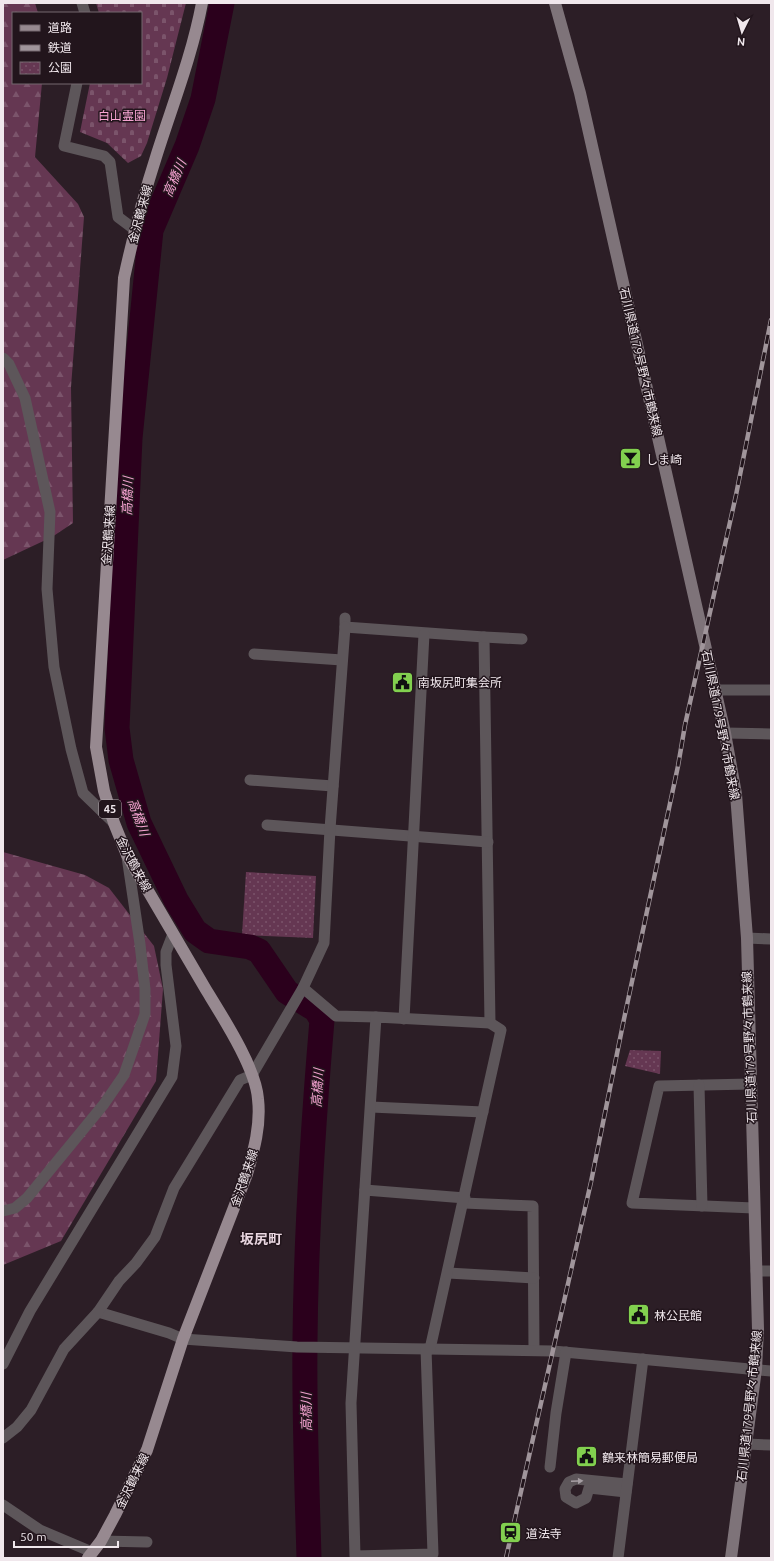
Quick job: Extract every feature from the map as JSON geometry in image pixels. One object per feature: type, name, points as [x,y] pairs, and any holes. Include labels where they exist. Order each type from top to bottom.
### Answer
[{"type":"main road","name":"金沢鶴来線","points":[[90,1555],[101,1541],[147,1450],[183,1339],[254,1149],[259,1118],[258,1098],[252,1075],[232,1033],[127,855],[114,823],[104,791],[96,747],[124,278],[134,229],[156,156],[184,78],[197,32],[202,3]]},
{"type":"main road","name":"石川県道179号野々市鶴来線","points":[[555,3],[582,101],[725,733],[736,794],[746,938],[758,1329],[756,1369],[731,1558]]},
{"type":"street","points":[[77,84],[64,146],[104,156],[110,162],[118,217],[134,229]]},
{"type":"street","points":[[3,358],[9,364],[25,398],[50,512],[46,589],[54,667],[71,749],[83,793],[114,823]]},
{"type":"street","points":[[3,1438],[17,1427],[31,1410],[64,1349],[98,1312],[119,1281],[136,1263],[155,1237],[174,1188],[240,1080],[252,1075],[298,995],[324,942],[330,829],[345,623],[424,634],[522,639]]},
{"type":"street","points":[[404,1019],[412,835],[424,634]]},
{"type":"street","points":[[484,637],[490,1024]]},
{"type":"street","points":[[254,654],[342,660]]},
{"type":"street","points":[[715,690],[771,690]]},
{"type":"street","points":[[725,733],[771,734]]},
{"type":"street","points":[[250,780],[333,786]]},
{"type":"street","points":[[267,825],[488,842]]},
{"type":"street","points":[[3,1211],[15,1208],[36,1186],[104,1104],[124,1075],[132,1055],[145,1014],[145,989],[127,855]]},
{"type":"street","points":[[3,1364],[30,1311],[172,1077],[176,1046],[166,965],[166,952],[174,934]]},
{"type":"street","points":[[746,938],[771,939]]},
{"type":"street","points":[[298,995],[336,1016],[376,1017],[490,1024],[501,1030],[448,1273],[428,1349],[433,1554],[355,1556],[351,1403],[376,1017]]},
{"type":"street","points":[[750,1084],[659,1086],[632,1203],[754,1208]]},
{"type":"street","points":[[699,1085],[702,1206]]},
{"type":"street","points":[[371,1107],[483,1112]]},
{"type":"street","points":[[365,1190],[464,1201],[533,1206],[534,1350]]},
{"type":"street","points":[[756,1271],[771,1271]]},
{"type":"street","points":[[448,1273],[534,1278]]},
{"type":"street","points":[[98,1312],[169,1333],[183,1339],[305,1347],[534,1350],[771,1371]]},
{"type":"street","points":[[550,1468],[556,1413],[566,1352]]},
{"type":"street","points":[[618,1558],[642,1359]]},
{"type":"street","points":[[746,1444],[771,1446]]},
{"type":"street","points":[[576,1479],[626,1488],[590,1488],[586,1498],[576,1502],[566,1497],[565,1489],[569,1482],[576,1479]]},
{"type":"street","points":[[3,1505],[40,1530],[90,1555]]},
{"type":"street","points":[[101,1541],[148,1542]]},
{"type":"green space","points":[[3,3],[35,3],[38,12],[12,12],[12,84],[42,84],[35,157],[78,204],[84,217],[71,387],[73,523],[52,537],[3,560]]},
{"type":"green space","name":"白山霊園","points":[[96,3],[186,3],[167,78],[147,143],[141,156],[128,163],[107,143],[80,132],[90,84],[142,84],[142,12],[99,12]]},
{"type":"green space","points":[[3,852],[85,875],[109,888],[154,946],[163,989],[156,1081],[61,1241],[3,1265]]},
{"type":"green space","points":[[246,872],[316,876],[313,938],[242,935]]},
{"type":"green space","points":[[630,1050],[661,1051],[660,1074],[625,1066]]},
{"type":"waterway","name":"高橋川","points":[[222,3],[203,99],[187,146],[151,230],[130,438],[117,728],[121,760],[139,823],[176,900],[195,931],[209,941],[250,947],[259,951],[287,992],[316,1010],[322,1020],[310,1180],[305,1340],[309,1558]]},
{"type":"railway","points":[[506,1558],[591,1182],[678,766],[685,725],[736,495],[771,320]]},
{"type":"place","name":"しま崎","points":[[630,459]]},
{"type":"place","name":"南坂尻町集会所","points":[[402,682]]},
{"type":"place","name":"林公民館","points":[[639,1315]]},
{"type":"place","name":"鶴来林簡易郵便局","points":[[587,1457]]},
{"type":"place","name":"道法寺","points":[[511,1533]]},
{"type":"district","name":"坂尻町","points":[[261,1239]]}]
